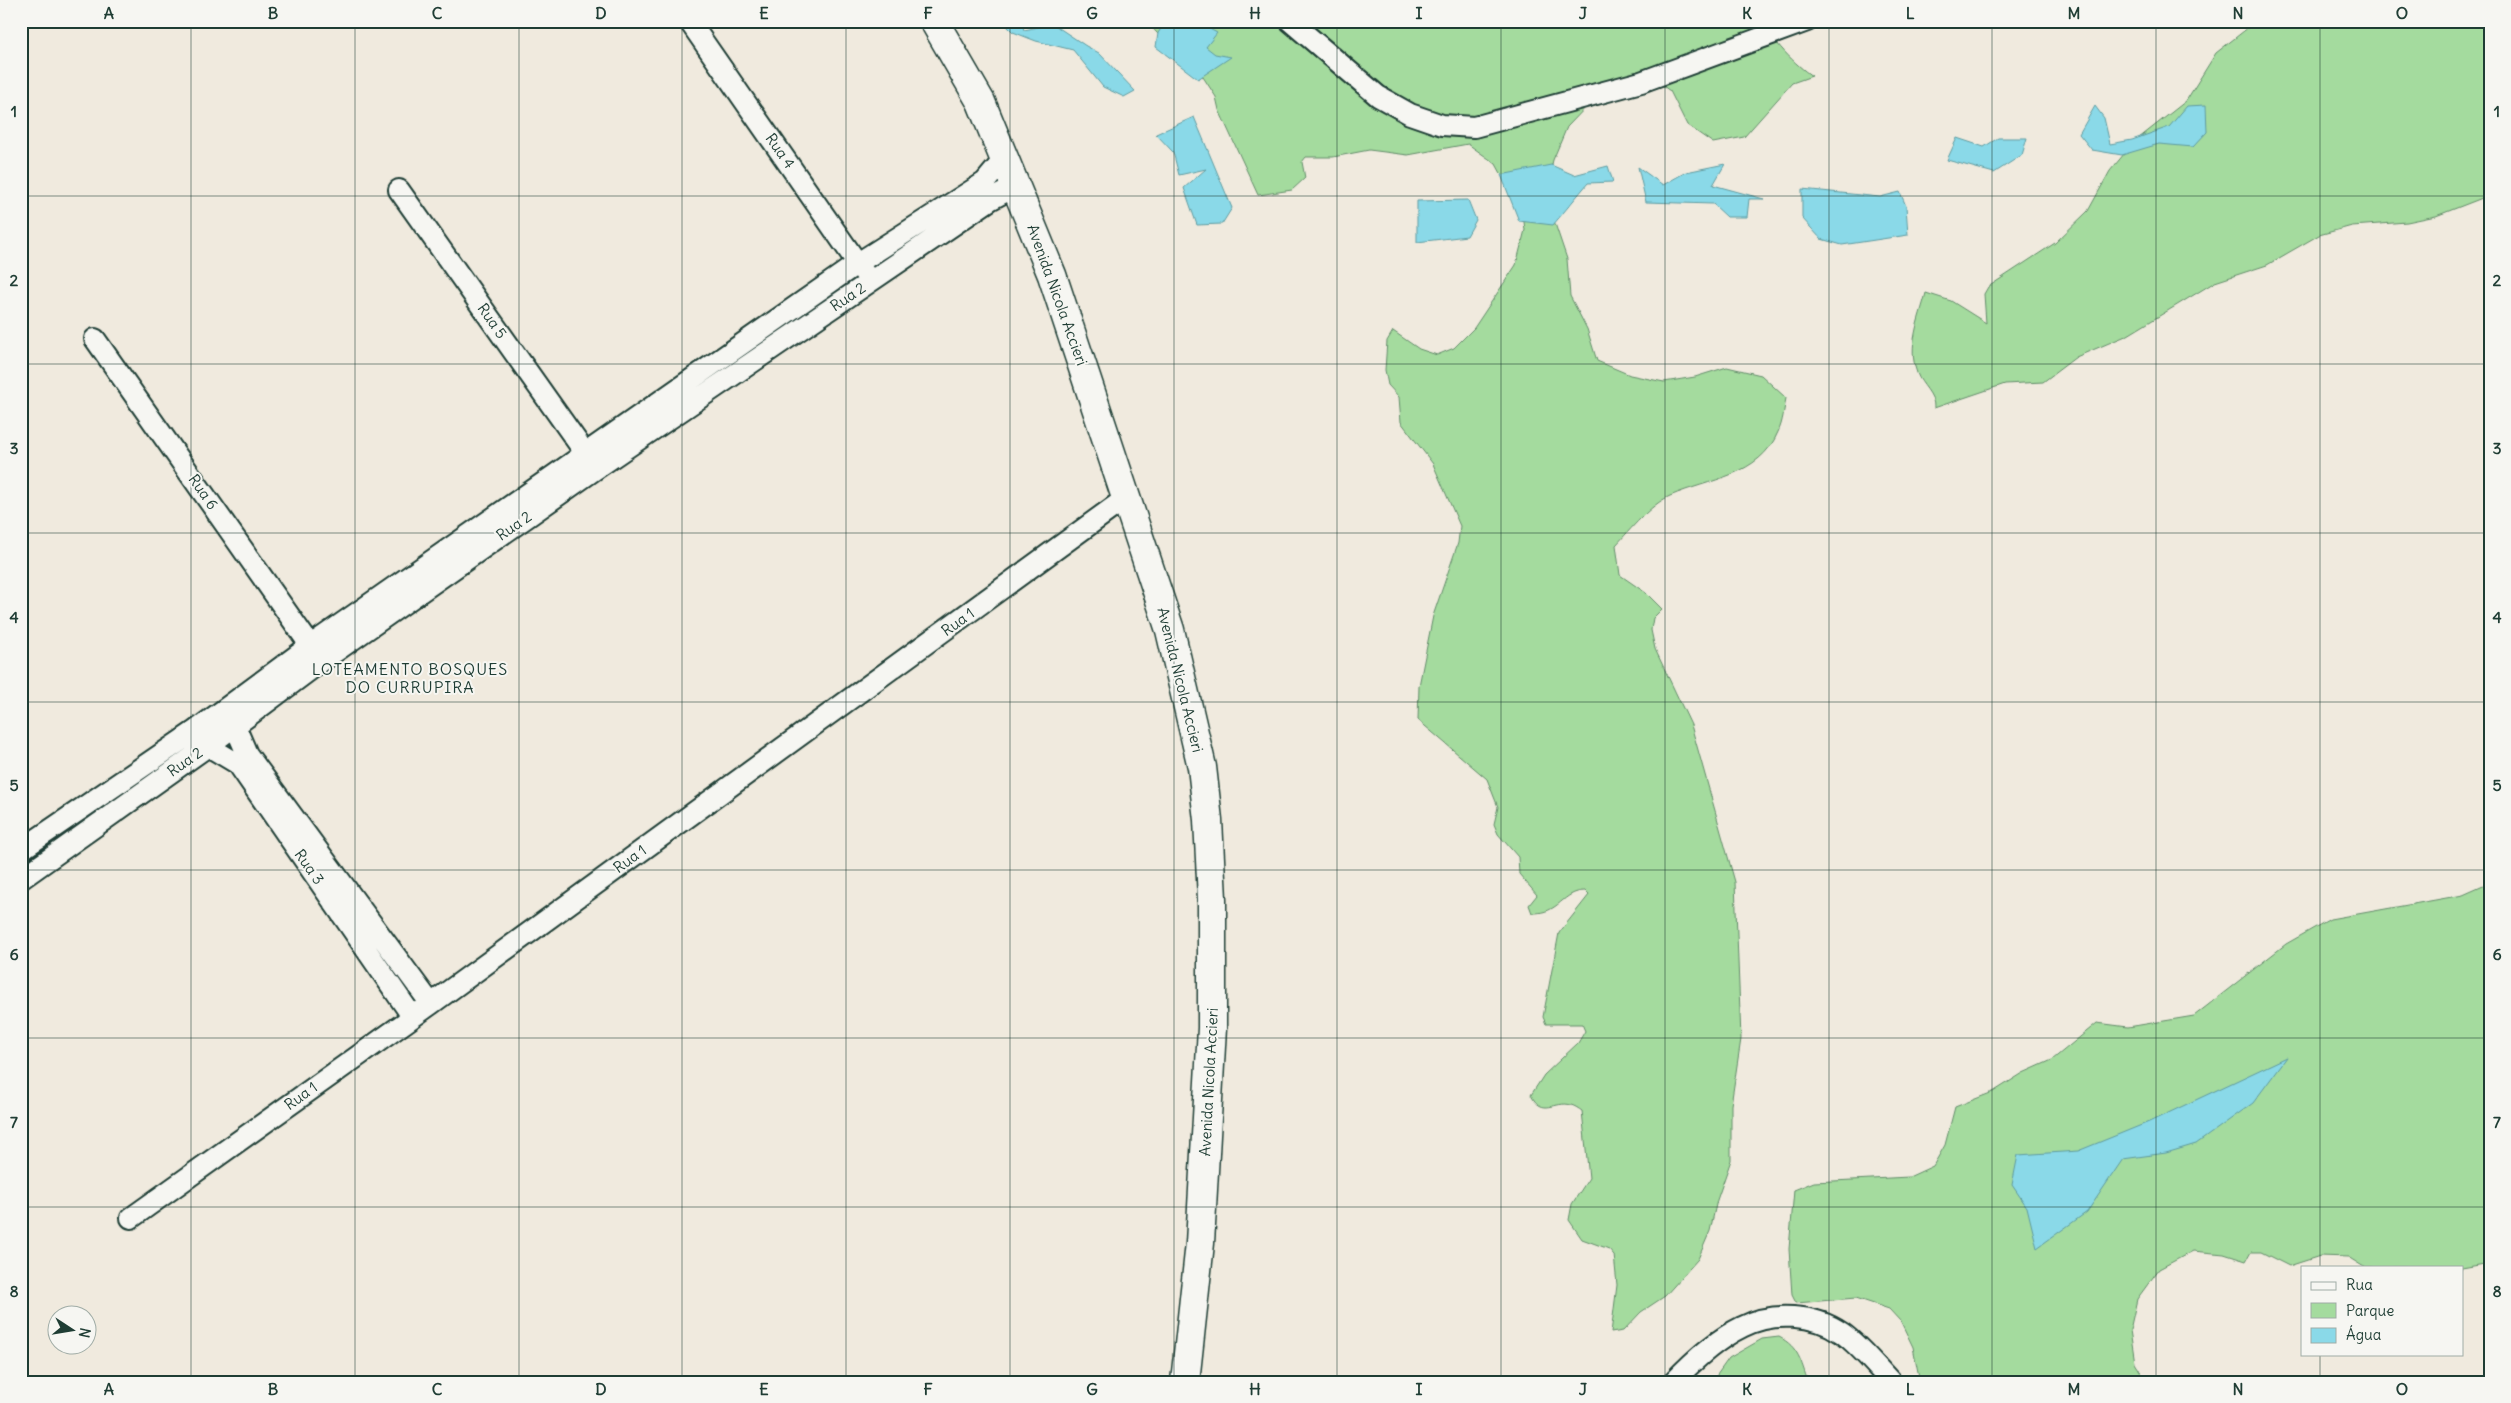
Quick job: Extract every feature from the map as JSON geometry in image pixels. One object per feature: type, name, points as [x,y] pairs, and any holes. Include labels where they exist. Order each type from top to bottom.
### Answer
[{"type":"street","name":"Rua 4","points":[[689,21],[870,282]]},
{"type":"street","name":"Avenida Nicola Accieri","points":[[934,21],[981,102],[1052,275],[1170,630],[1202,767],[1208,820],[1212,899],[1212,1028],[1200,1243],[1185,1382]]},
{"type":"street","points":[[1290,21],[1378,96],[1410,114],[1442,125],[1474,127],[1641,82],[1807,21]]},
{"type":"street","name":"Rua 2","points":[[21,879],[208,746],[858,263],[985,182],[1005,158]]},
{"type":"street","name":"Rua 2","points":[[25,840],[195,731],[310,645],[591,461],[870,282],[990,200],[1016,186]]},
{"type":"street","name":"Rua 5","points":[[399,190],[591,461]]},
{"type":"street","name":"Rua 6","points":[[95,339],[322,661]]},
{"type":"street","name":"Rua 1","points":[[131,1218],[431,1004],[1126,498]]},
{"type":"street","name":"Rua 3","points":[[223,710],[235,726],[247,754],[431,1004]]},
{"type":"street","name":"Rua 3","points":[[195,731],[208,746],[238,764],[412,1016]]},
{"type":"street","points":[[25,840],[45,862]]},
{"type":"street","points":[[1673,1382],[1714,1347],[1743,1326],[1774,1317],[1816,1320],[1841,1332],[1891,1382]]},
{"type":"green space","points":[[1146,21],[1767,21],[1765,22],[1768,29],[1778,44],[1799,66],[1812,76],[1792,83],[1744,137],[1713,143],[1687,125],[1670,91],[1645,73],[1614,78],[1567,127],[1553,160],[1545,194],[1567,259],[1570,296],[1587,329],[1597,361],[1630,375],[1664,382],[1695,377],[1727,367],[1761,375],[1786,398],[1778,432],[1770,447],[1759,458],[1732,474],[1685,490],[1663,500],[1641,518],[1616,545],[1620,575],[1646,593],[1662,609],[1653,618],[1651,630],[1655,649],[1691,725],[1735,882],[1741,1039],[1731,1105],[1731,1160],[1717,1200],[1710,1231],[1698,1259],[1665,1296],[1641,1312],[1623,1331],[1611,1333],[1617,1285],[1614,1255],[1609,1249],[1582,1239],[1569,1220],[1572,1204],[1589,1178],[1582,1111],[1572,1105],[1565,1104],[1550,1107],[1540,1106],[1531,1095],[1544,1075],[1578,1043],[1585,1031],[1582,1024],[1546,1024],[1543,1017],[1559,933],[1589,895],[1585,891],[1577,892],[1549,910],[1532,913],[1529,905],[1537,895],[1519,874],[1518,857],[1498,834],[1494,824],[1498,807],[1487,779],[1418,720],[1419,686],[1433,616],[1458,543],[1460,526],[1433,464],[1401,422],[1399,397],[1388,385],[1385,370],[1387,341],[1393,331],[1419,349],[1437,355],[1454,348],[1474,328],[1516,265],[1525,230],[1523,214],[1496,164],[1468,144],[1408,155],[1369,150],[1333,157],[1306,157],[1302,162],[1305,178],[1292,190],[1258,195],[1219,110],[1216,97],[1194,63],[1168,45]]},
{"type":"green space","points":[[2264,21],[2490,21],[2490,195],[2436,216],[2407,222],[2352,226],[2319,235],[2267,265],[2215,282],[2128,335],[2076,357],[2043,382],[2005,384],[1934,408],[1932,398],[1917,373],[1913,353],[1915,333],[1926,293],[1951,301],[1986,323],[1984,294],[1988,287],[2055,243],[2088,211],[2110,171],[2134,142],[2186,101],[2216,53],[2249,27]]},
{"type":"green space","points":[[2490,883],[2490,1263],[2464,1268],[2464,1266],[2362,1266],[2348,1257],[2320,1256],[2289,1266],[2261,1252],[2251,1252],[2246,1261],[2224,1254],[2193,1251],[2159,1269],[2137,1299],[2130,1330],[2135,1363],[2147,1382],[1920,1382],[1913,1347],[1901,1322],[1889,1309],[1856,1298],[1796,1303],[1792,1295],[1789,1249],[1794,1190],[1814,1182],[1909,1177],[1933,1166],[1945,1145],[1955,1107],[1993,1092],[2023,1073],[2052,1060],[2097,1023],[2128,1027],[2194,1016],[2286,944],[2330,919],[2463,895]]},
{"type":"green space","points":[[1779,1337],[1795,1350],[1808,1382],[1712,1382],[1729,1358],[1762,1339]]},
{"type":"water","points":[[1002,21],[1021,21],[1024,30],[1053,24],[1099,53],[1135,91],[1124,97],[1103,87],[1073,50],[1036,41],[1013,32]]},
{"type":"water","points":[[1195,21],[1217,33],[1206,47],[1215,54],[1231,57],[1198,79],[1156,47],[1158,33],[1165,23]]},
{"type":"water","points":[[2206,105],[2207,132],[2193,147],[2159,144],[2122,155],[2092,150],[2079,134],[2095,106],[2104,118],[2110,144],[2132,140],[2169,127],[2187,106]]},
{"type":"water","points":[[1194,117],[1232,208],[1222,224],[1197,225],[1184,188],[1206,169],[1179,175],[1173,152],[1156,134]]},
{"type":"water","points":[[1957,138],[1984,147],[1998,138],[2027,138],[2022,155],[1994,173],[1947,160]]},
{"type":"water","points":[[1725,164],[1713,185],[1764,199],[1749,199],[1747,217],[1727,217],[1713,204],[1646,202],[1638,167],[1663,185],[1686,172]]},
{"type":"water","points":[[1551,165],[1574,175],[1608,166],[1613,182],[1588,183],[1553,225],[1519,221],[1501,175]]},
{"type":"water","points":[[1802,189],[1880,197],[1900,192],[1906,206],[1908,235],[1842,245],[1821,239],[1802,218]]},
{"type":"water","points":[[1468,200],[1476,220],[1467,236],[1417,242],[1417,201]]},
{"type":"water","points":[[2287,1057],[2253,1103],[2196,1144],[2166,1153],[2123,1159],[2087,1212],[2037,1248],[2027,1207],[2012,1185],[2018,1155],[2078,1151],[2149,1122]]},
{"type":"district","name":"LOTEAMENTO BOSQUES DO CURRUPIRA","points":[[410,678]]}]
